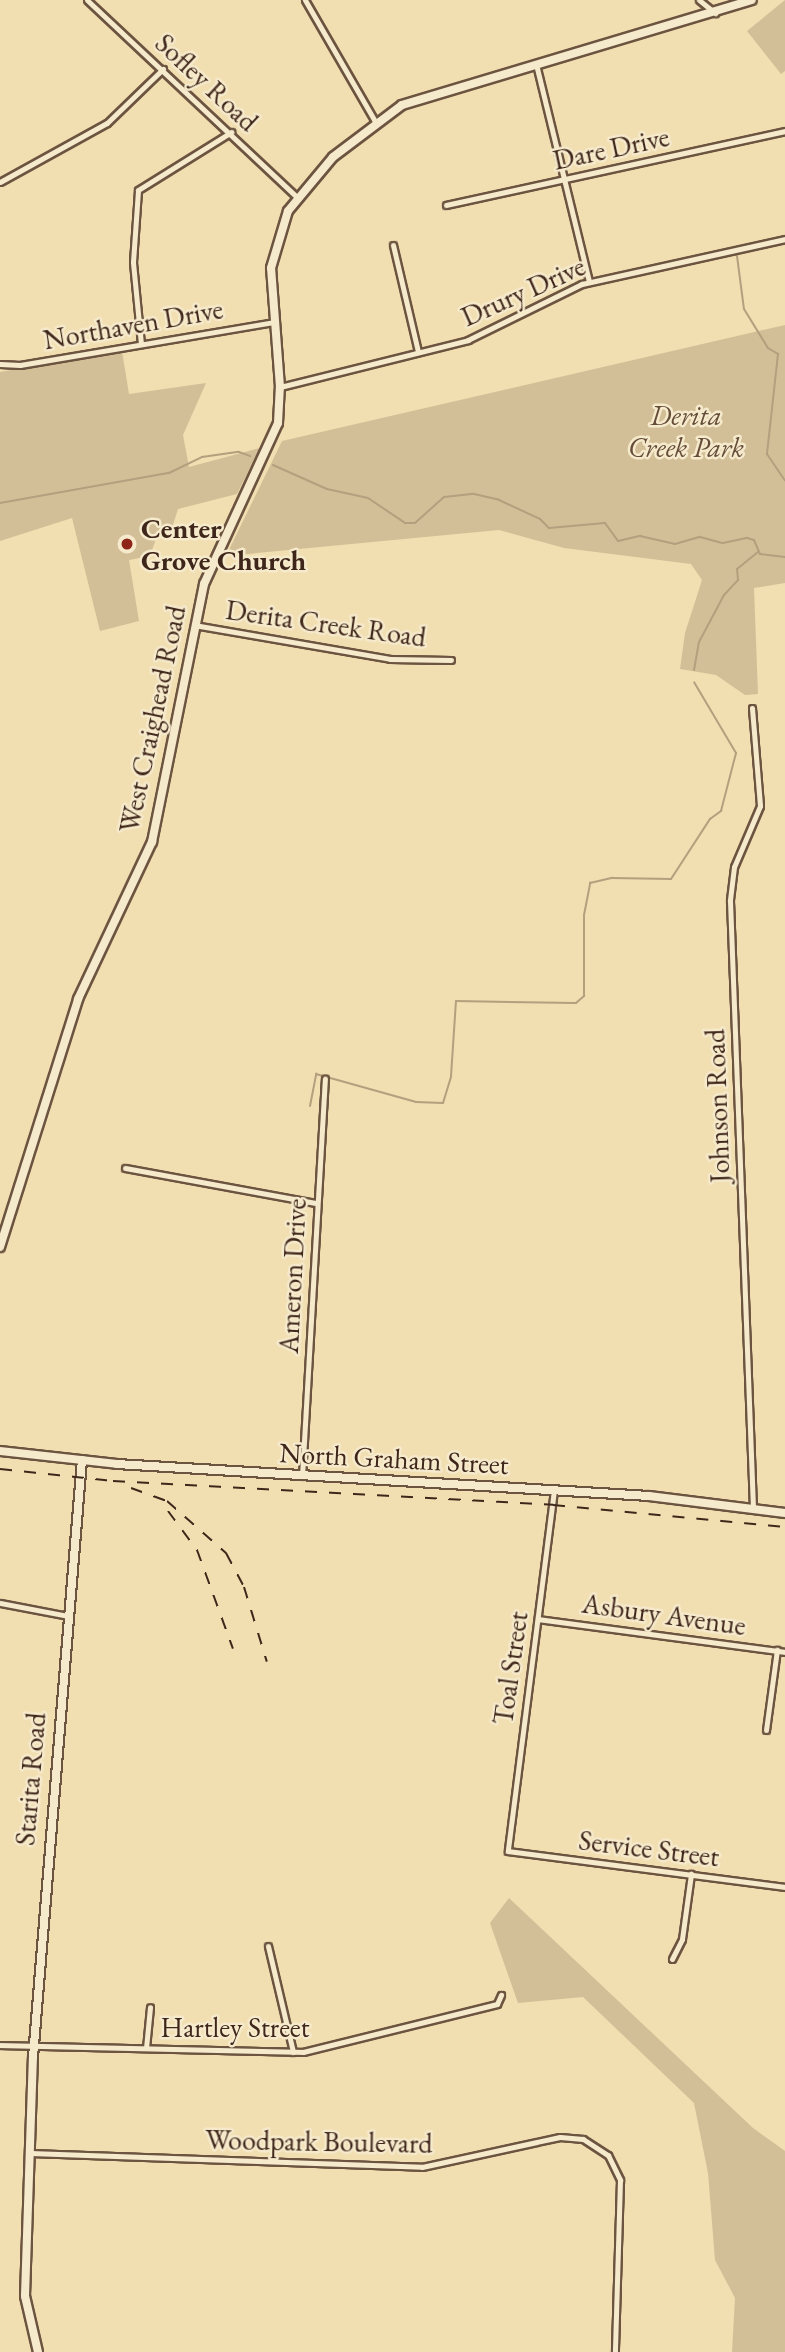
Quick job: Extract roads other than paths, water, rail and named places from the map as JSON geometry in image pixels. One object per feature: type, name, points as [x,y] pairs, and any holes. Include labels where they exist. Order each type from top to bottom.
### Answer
[{"type":"street","name":"Sofley Road","points":[[87,0],[298,197]]},
{"type":"street","points":[[305,0],[375,121]]},
{"type":"street","points":[[699,0],[715,13]]},
{"type":"street","name":"West Craighead Road","points":[[0,1247],[78,999],[152,842],[194,625],[212,563],[271,445],[279,416],[280,387],[273,322],[273,253],[298,197],[333,157],[375,121],[434,93],[752,0]]},
{"type":"street","points":[[536,64],[589,282]]},
{"type":"street","points":[[0,182],[107,123],[163,69]]},
{"type":"street","name":"Dare Drive","points":[[446,205],[785,131]]},
{"type":"street","points":[[141,344],[133,262],[138,190],[230,132]]},
{"type":"street","name":"Drury Drive","points":[[280,387],[479,336],[589,282],[785,239]]},
{"type":"street","points":[[393,245],[418,352]]},
{"type":"street","name":"Northaven Drive","points":[[0,364],[20,365],[273,322]]},
{"type":"street","name":"Derita Creek Road","points":[[194,625],[390,659],[451,660]]},
{"type":"street","name":"Johnson Road","points":[[752,708],[760,806],[734,867],[730,901],[753,1509]]},
{"type":"street","name":"Ameron Drive","points":[[302,1476],[325,1080]]},
{"type":"street","points":[[125,1168],[316,1203]]},
{"type":"street","name":"North Graham Street","points":[[0,1451],[82,1460],[302,1476],[554,1490],[785,1513]]},
{"type":"street","name":"Starita Road","points":[[38,2352],[25,2297],[40,1934],[82,1460]]},
{"type":"street","name":"Toal Street","points":[[508,1851],[554,1490]]},
{"type":"street","points":[[0,1603],[68,1616]]},
{"type":"street","name":"Asbury Avenue","points":[[538,1619],[785,1651]]},
{"type":"street","points":[[766,1730],[777,1650]]},
{"type":"street","name":"Service Street","points":[[508,1851],[785,1887]]},
{"type":"street","points":[[672,1959],[682,1939],[691,1874]]},
{"type":"street","points":[[268,1947],[293,2052]]},
{"type":"street","name":"Hartley Street","points":[[0,2045],[293,2052],[497,2004],[501,1995]]},
{"type":"street","points":[[146,2048],[150,2007]]},
{"type":"street","name":"Woodpark Boulevard","points":[[30,2153],[411,2167],[455,2162],[561,2137],[583,2139],[608,2155],[620,2180],[615,2352]]},
{"type":"waterway","points":[[737,256],[744,309],[768,348],[778,354],[767,454],[785,481]]},
{"type":"waterway","points":[[0,503],[169,473],[202,457],[239,452],[250,456]]},
{"type":"waterway","points":[[273,465],[327,489],[368,498],[405,523],[415,523],[444,497],[474,494],[499,500],[540,519],[549,528],[605,523],[618,541],[640,536],[675,544],[700,537],[723,543],[747,538],[754,540],[760,554],[785,557]]},
{"type":"waterway","points":[[694,670],[699,642],[724,595],[738,580],[737,569],[758,552]]},
{"type":"waterway","points":[[310,1106],[316,1074],[416,1102],[443,1103],[451,1076],[456,1001],[576,1003],[584,996],[584,915],[590,883],[612,878],[671,879],[710,819],[721,811],[736,753],[694,682]]},
{"type":"railway","points":[[0,1469],[113,1481],[553,1505],[785,1527]]},
{"type":"railway","points":[[131,1488],[167,1501],[226,1553],[244,1587],[267,1662]]},
{"type":"railway","points":[[168,1511],[197,1550],[233,1649]]},
{"type":"place","name":"Center Grove Church","points":[[127,544]]},
{"type":"park label","name":"Derita Creek Park","points":[[686,431]]}]
